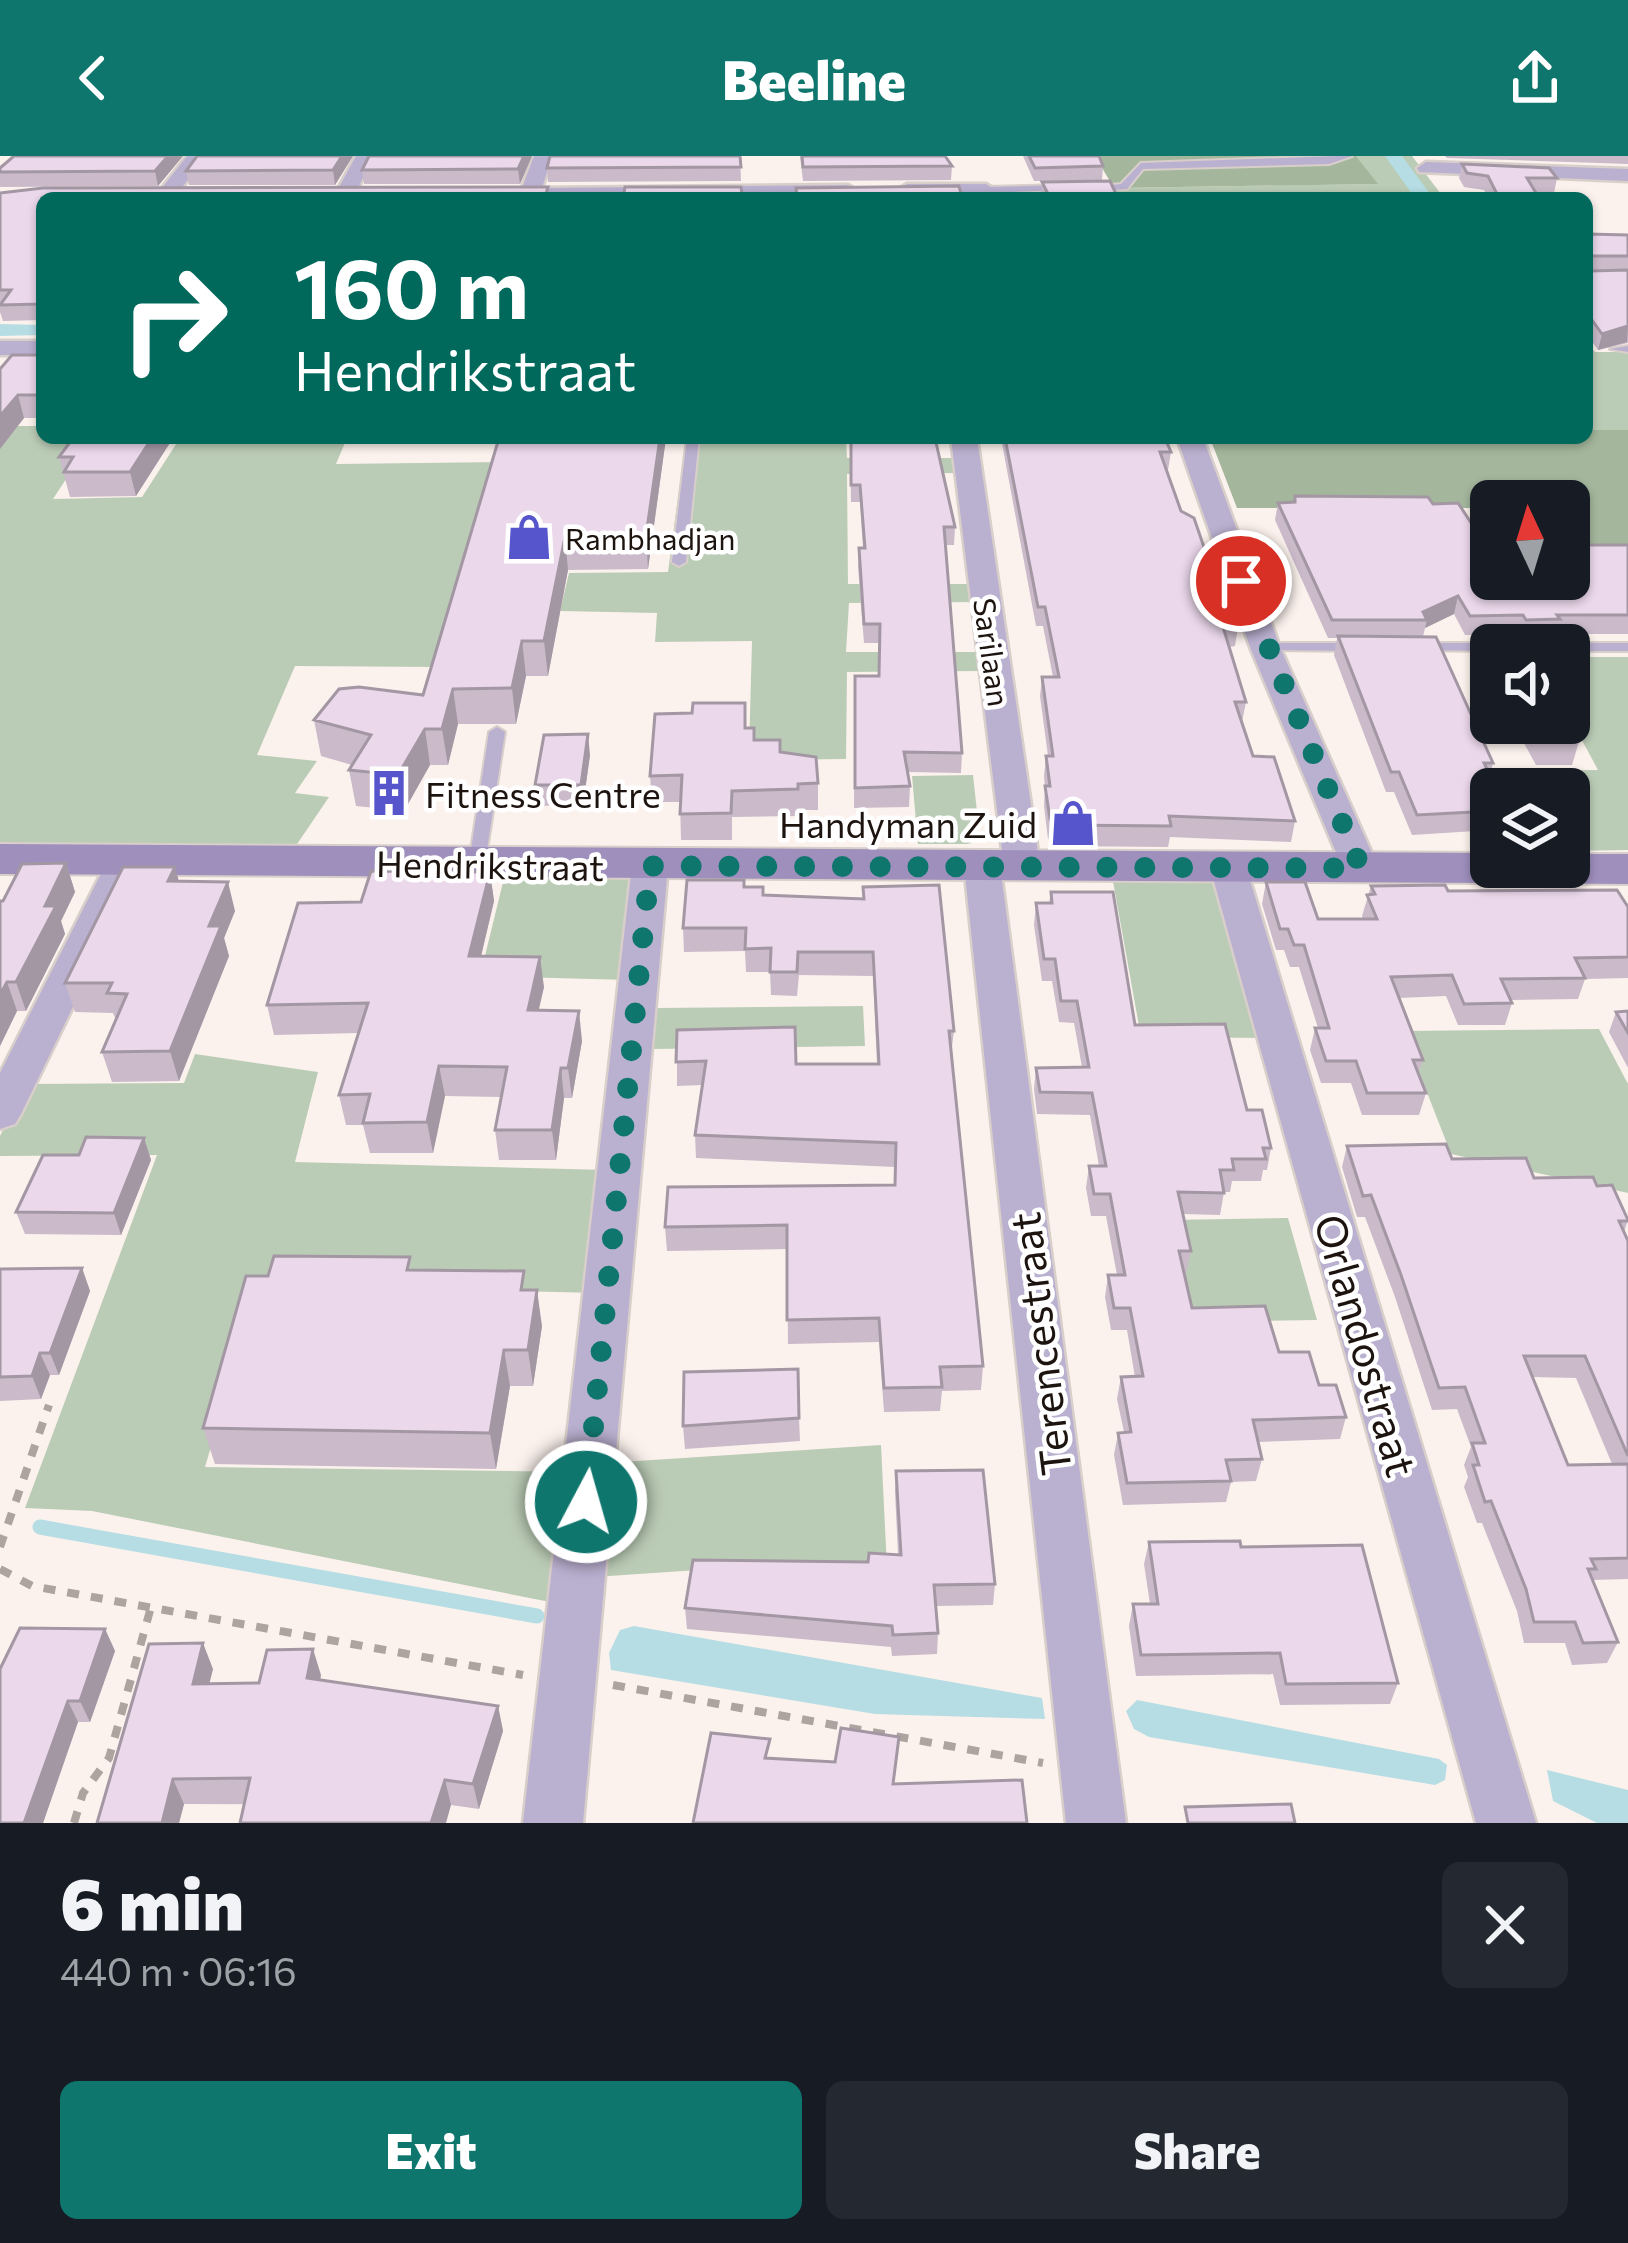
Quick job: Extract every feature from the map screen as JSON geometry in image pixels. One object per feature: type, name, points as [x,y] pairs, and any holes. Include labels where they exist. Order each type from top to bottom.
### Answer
[{"type":"street","points":[[169,192],[196,156]]},
{"type":"street","points":[[339,192],[365,156]]},
{"type":"street","points":[[531,192],[543,156]]},
{"type":"street","points":[[1427,169],[1628,175]]},
{"type":"street","points":[[668,192],[985,187]]},
{"type":"street","name":"Sarilaan","points":[[965,444],[1002,866]]},
{"type":"street","points":[[1192,444],[1265,647],[1361,868]]},
{"type":"street","name":"Hendrikstraat","points":[[0,859],[1628,869]]},
{"type":"street","points":[[0,1114],[126,860]]},
{"type":"street","points":[[553,1823],[650,866]]},
{"type":"street","name":"Terencestraat","points":[[1002,866],[1096,1823]]},
{"type":"street","name":"Orlandostraat","points":[[1228,867],[1506,1823]]},
{"type":"lane","points":[[985,187],[1124,187],[1142,166],[1329,161],[1348,156]]},
{"type":"lane","points":[[679,562],[692,444]]},
{"type":"lane","points":[[1265,647],[1379,647]]},
{"type":"lane","points":[[1401,647],[1470,647]]},
{"type":"lane","points":[[1590,647],[1628,647]]},
{"type":"lane","points":[[477,863],[497,732]]},
{"type":"path","points":[[0,1547],[50,1405]]},
{"type":"path","points":[[0,1569],[32,1586],[567,1683],[628,1686],[1060,1766],[1089,1766]]},
{"type":"path","points":[[74,1823],[83,1793],[109,1758],[151,1607]]},
{"type":"green space","points":[[1095,156],[1356,156],[1378,184],[1114,188]]},
{"type":"green space","points":[[1356,156],[1412,156],[1439,192],[1115,192],[1114,188],[1376,184]]},
{"type":"green space","points":[[1593,350],[1628,352],[1628,430],[1593,430]]},
{"type":"green space","points":[[0,426],[36,426],[36,444],[89,444],[53,499],[142,497],[176,444],[344,444],[336,464],[503,462],[437,667],[295,666],[257,755],[317,761],[295,793],[329,797],[291,853],[0,851]]},
{"type":"green space","points":[[1593,430],[1628,430],[1628,560],[1590,560],[1590,480],[1470,480],[1470,508],[1237,508],[1212,444],[1593,444]]},
{"type":"green space","points":[[685,444],[846,444],[847,458],[958,458],[960,473],[847,474],[848,584],[977,584],[979,602],[849,603],[846,652],[982,652],[985,671],[847,672],[846,759],[758,760],[749,752],[752,641],[655,642],[657,613],[560,611],[569,573],[668,572]]},
{"type":"green space","points":[[1590,657],[1628,657],[1628,850],[1590,851],[1590,770],[1598,770],[1584,744],[1590,744]]},
{"type":"green space","points":[[973,775],[980,839],[968,844],[918,844],[912,776]]},
{"type":"green space","points":[[506,870],[637,875],[628,980],[480,976]]},
{"type":"green space","points":[[1112,876],[1214,878],[1266,1038],[1141,1037]]},
{"type":"green space","points":[[863,1006],[865,1046],[653,1049],[655,1008]]},
{"type":"green space","points":[[1599,1029],[1628,1084],[1628,1193],[1451,1154],[1403,1031]]},
{"type":"green space","points":[[195,1054],[318,1072],[295,1162],[608,1170],[596,1293],[259,1284],[205,1467],[575,1472],[560,1604],[92,1511],[25,1508],[157,1155],[0,1156],[0,1136],[26,1084],[184,1083]]},
{"type":"green space","points":[[1288,1218],[1317,1320],[1192,1322],[1170,1220]]},
{"type":"green space","points":[[881,1445],[887,1568],[698,1570],[594,1577],[606,1463]]},
{"type":"water","points":[[634,1626],[1042,1698],[1045,1719],[875,1714],[611,1670],[609,1653],[620,1630]]},
{"type":"water","points":[[1137,1700],[1439,1759],[1447,1765],[1445,1780],[1435,1785],[1149,1737],[1134,1729],[1126,1711]]},
{"type":"water","points":[[1547,1770],[1628,1790],[1628,1823],[1597,1823],[1553,1801]]},
{"type":"building","points":[[14,156],[168,156],[155,171],[0,172]]},
{"type":"building","points":[[197,156],[342,156],[333,170],[186,171]]},
{"type":"building","points":[[369,156],[524,156],[518,169],[362,170]]},
{"type":"building","points":[[550,156],[740,156],[741,167],[547,168]]},
{"type":"building","points":[[802,156],[945,156],[952,166],[803,167]]},
{"type":"building","points":[[1029,156],[1099,156],[1103,166],[1035,168]]},
{"type":"building","points":[[1462,164],[1549,168],[1557,178],[1527,178],[1535,192],[1496,192],[1488,176],[1467,173]]},
{"type":"building","points":[[1110,181],[1115,192],[1047,192],[1042,182]]},
{"type":"building","points":[[959,186],[960,192],[796,192],[796,188]]},
{"type":"building","points":[[548,187],[547,192],[36,192],[36,304],[0,305],[11,290],[0,290],[0,193],[43,188]]},
{"type":"building","points":[[625,187],[741,187],[742,192],[624,192]]},
{"type":"building","points":[[1593,234],[1628,235],[1628,256],[1593,256]]},
{"type":"building","points":[[1628,270],[1628,326],[1602,334],[1593,321],[1593,271]]},
{"type":"building","points":[[12,355],[36,355],[36,395],[18,395],[0,416],[0,369]]},
{"type":"building","points":[[69,444],[148,444],[130,472],[64,472],[73,457],[59,457]]},
{"type":"building","points":[[497,444],[659,444],[646,536],[565,537],[544,641],[522,641],[512,688],[453,689],[442,729],[425,729],[398,775],[349,770],[371,735],[314,720],[339,689],[423,695]]},
{"type":"building","points":[[851,444],[936,444],[955,527],[944,527],[962,753],[904,752],[910,786],[855,788],[855,676],[879,676],[880,624],[864,624],[860,485],[851,485]]},
{"type":"building","points":[[1006,444],[1168,444],[1171,452],[1160,452],[1181,511],[1194,518],[1218,588],[1224,588],[1238,627],[1223,627],[1246,702],[1235,702],[1253,756],[1274,757],[1295,821],[1169,816],[1171,826],[1057,825],[1056,819],[1050,819],[1045,786],[1050,786],[1046,756],[1053,756],[1042,677],[1059,677],[1045,607],[1038,607]]},
{"type":"building","points":[[1295,496],[1428,497],[1433,504],[1458,503],[1470,521],[1470,600],[1590,600],[1590,545],[1628,545],[1628,615],[1526,620],[1523,615],[1470,616],[1458,596],[1423,612],[1427,620],[1332,620],[1278,503],[1295,502]]},
{"type":"building","points":[[1338,636],[1436,637],[1470,712],[1470,744],[1484,744],[1493,763],[1470,768],[1470,812],[1417,815],[1399,772],[1391,772]]},
{"type":"building","points":[[693,703],[745,703],[745,728],[754,728],[754,740],[780,740],[780,752],[816,757],[818,783],[798,784],[798,789],[732,791],[731,813],[680,814],[682,775],[650,776],[655,714],[692,713]]},
{"type":"building","points":[[588,734],[581,785],[535,785],[544,735]]},
{"type":"building","points":[[66,863],[45,906],[56,906],[16,982],[7,982],[0,995],[0,901],[22,864]]},
{"type":"building","points":[[123,867],[175,867],[168,881],[228,882],[209,926],[221,926],[170,1051],[102,1052],[127,994],[107,993],[112,983],[65,983]]},
{"type":"building","points":[[371,871],[490,872],[469,956],[540,957],[528,1010],[579,1011],[568,1068],[561,1068],[552,1130],[495,1130],[507,1067],[439,1066],[427,1122],[363,1123],[370,1094],[339,1095],[368,1003],[267,1005],[298,903],[361,902]]},
{"type":"building","points":[[687,880],[744,880],[744,887],[763,887],[763,895],[864,899],[863,887],[939,885],[983,1366],[940,1367],[942,1387],[884,1388],[879,1318],[787,1320],[787,1225],[665,1227],[668,1187],[895,1185],[896,1143],[695,1135],[706,1061],[676,1062],[677,1030],[795,1027],[796,1064],[879,1064],[873,952],[798,952],[797,972],[770,972],[771,948],[745,949],[746,928],[683,928]]},
{"type":"building","points":[[1266,882],[1305,882],[1318,919],[1377,919],[1367,895],[1375,894],[1371,886],[1445,885],[1448,891],[1617,890],[1628,907],[1628,957],[1575,958],[1585,978],[1501,979],[1512,1003],[1464,1004],[1452,975],[1391,977],[1423,1060],[1413,1060],[1426,1093],[1367,1093],[1356,1061],[1326,1061],[1315,1028],[1329,1028],[1304,945],[1294,945],[1288,929],[1280,929]]},
{"type":"building","points":[[1051,892],[1113,892],[1135,1025],[1225,1024],[1247,1110],[1262,1110],[1271,1148],[1263,1148],[1266,1159],[1232,1159],[1234,1170],[1220,1170],[1224,1193],[1178,1192],[1191,1251],[1179,1251],[1192,1308],[1265,1306],[1279,1352],[1309,1352],[1319,1385],[1336,1385],[1346,1417],[1253,1420],[1262,1459],[1226,1460],[1231,1481],[1127,1483],[1118,1433],[1131,1432],[1121,1377],[1143,1376],[1130,1308],[1114,1308],[1108,1275],[1125,1275],[1110,1194],[1094,1194],[1089,1166],[1106,1166],[1092,1093],[1040,1092],[1036,1068],[1089,1067],[1077,1001],[1061,1001],[1055,959],[1044,959],[1036,903],[1052,903]]},
{"type":"building","points":[[1628,1011],[1628,1033],[1616,1012]]},
{"type":"building","points":[[86,1137],[144,1138],[114,1213],[16,1212],[43,1155],[79,1155]]},
{"type":"building","points":[[1446,1144],[1452,1159],[1526,1158],[1534,1178],[1593,1177],[1597,1186],[1612,1185],[1628,1220],[1619,1221],[1628,1241],[1628,1456],[1585,1356],[1524,1356],[1568,1465],[1628,1464],[1628,1558],[1591,1559],[1596,1569],[1588,1569],[1618,1642],[1583,1643],[1575,1622],[1534,1622],[1526,1589],[1473,1465],[1479,1465],[1472,1443],[1485,1443],[1465,1387],[1439,1388],[1371,1195],[1363,1196],[1347,1146]]},
{"type":"building","points":[[274,1256],[410,1257],[407,1270],[524,1271],[521,1290],[537,1290],[528,1350],[504,1350],[490,1433],[203,1428],[246,1276],[268,1276]]},
{"type":"building","points":[[82,1268],[50,1353],[40,1353],[32,1376],[0,1377],[0,1269]]},
{"type":"building","points":[[798,1369],[799,1418],[683,1426],[684,1372]]},
{"type":"building","points":[[983,1470],[995,1584],[934,1585],[938,1633],[893,1635],[892,1626],[685,1608],[693,1560],[868,1562],[869,1553],[901,1555],[896,1471]]},
{"type":"building","points":[[1240,1541],[1241,1547],[1362,1545],[1398,1683],[1286,1684],[1280,1653],[1141,1655],[1133,1604],[1158,1604],[1149,1542]]},
{"type":"building","points":[[20,1628],[105,1629],[80,1701],[68,1701],[24,1823],[0,1823],[0,1669]]},
{"type":"building","points":[[203,1643],[193,1684],[259,1683],[267,1650],[313,1649],[307,1678],[498,1706],[473,1784],[445,1780],[431,1823],[240,1823],[250,1778],[173,1779],[162,1823],[97,1823],[149,1644]]},
{"type":"building","points":[[841,1728],[899,1737],[893,1784],[1022,1780],[1027,1823],[693,1823],[711,1733],[770,1739],[765,1758],[835,1762]]},
{"type":"building","points":[[1291,1804],[1295,1823],[1188,1823],[1185,1807]]},
{"type":"waterway","points":[[1393,156],[1420,192]]},
{"type":"waterway","points":[[0,330],[35,330]]},
{"type":"waterway","points":[[40,1527],[537,1616]]},
{"type":"place","name":"Rambhadjan","points":[[529,537]]},
{"type":"place","name":"Fitness Centre","points":[[389,793]]},
{"type":"place","name":"Handyman Zuid","points":[[1073,823]]},
{"type":"route","points":[[586,1502],[650,866],[1361,868],[1241,581]]}]
